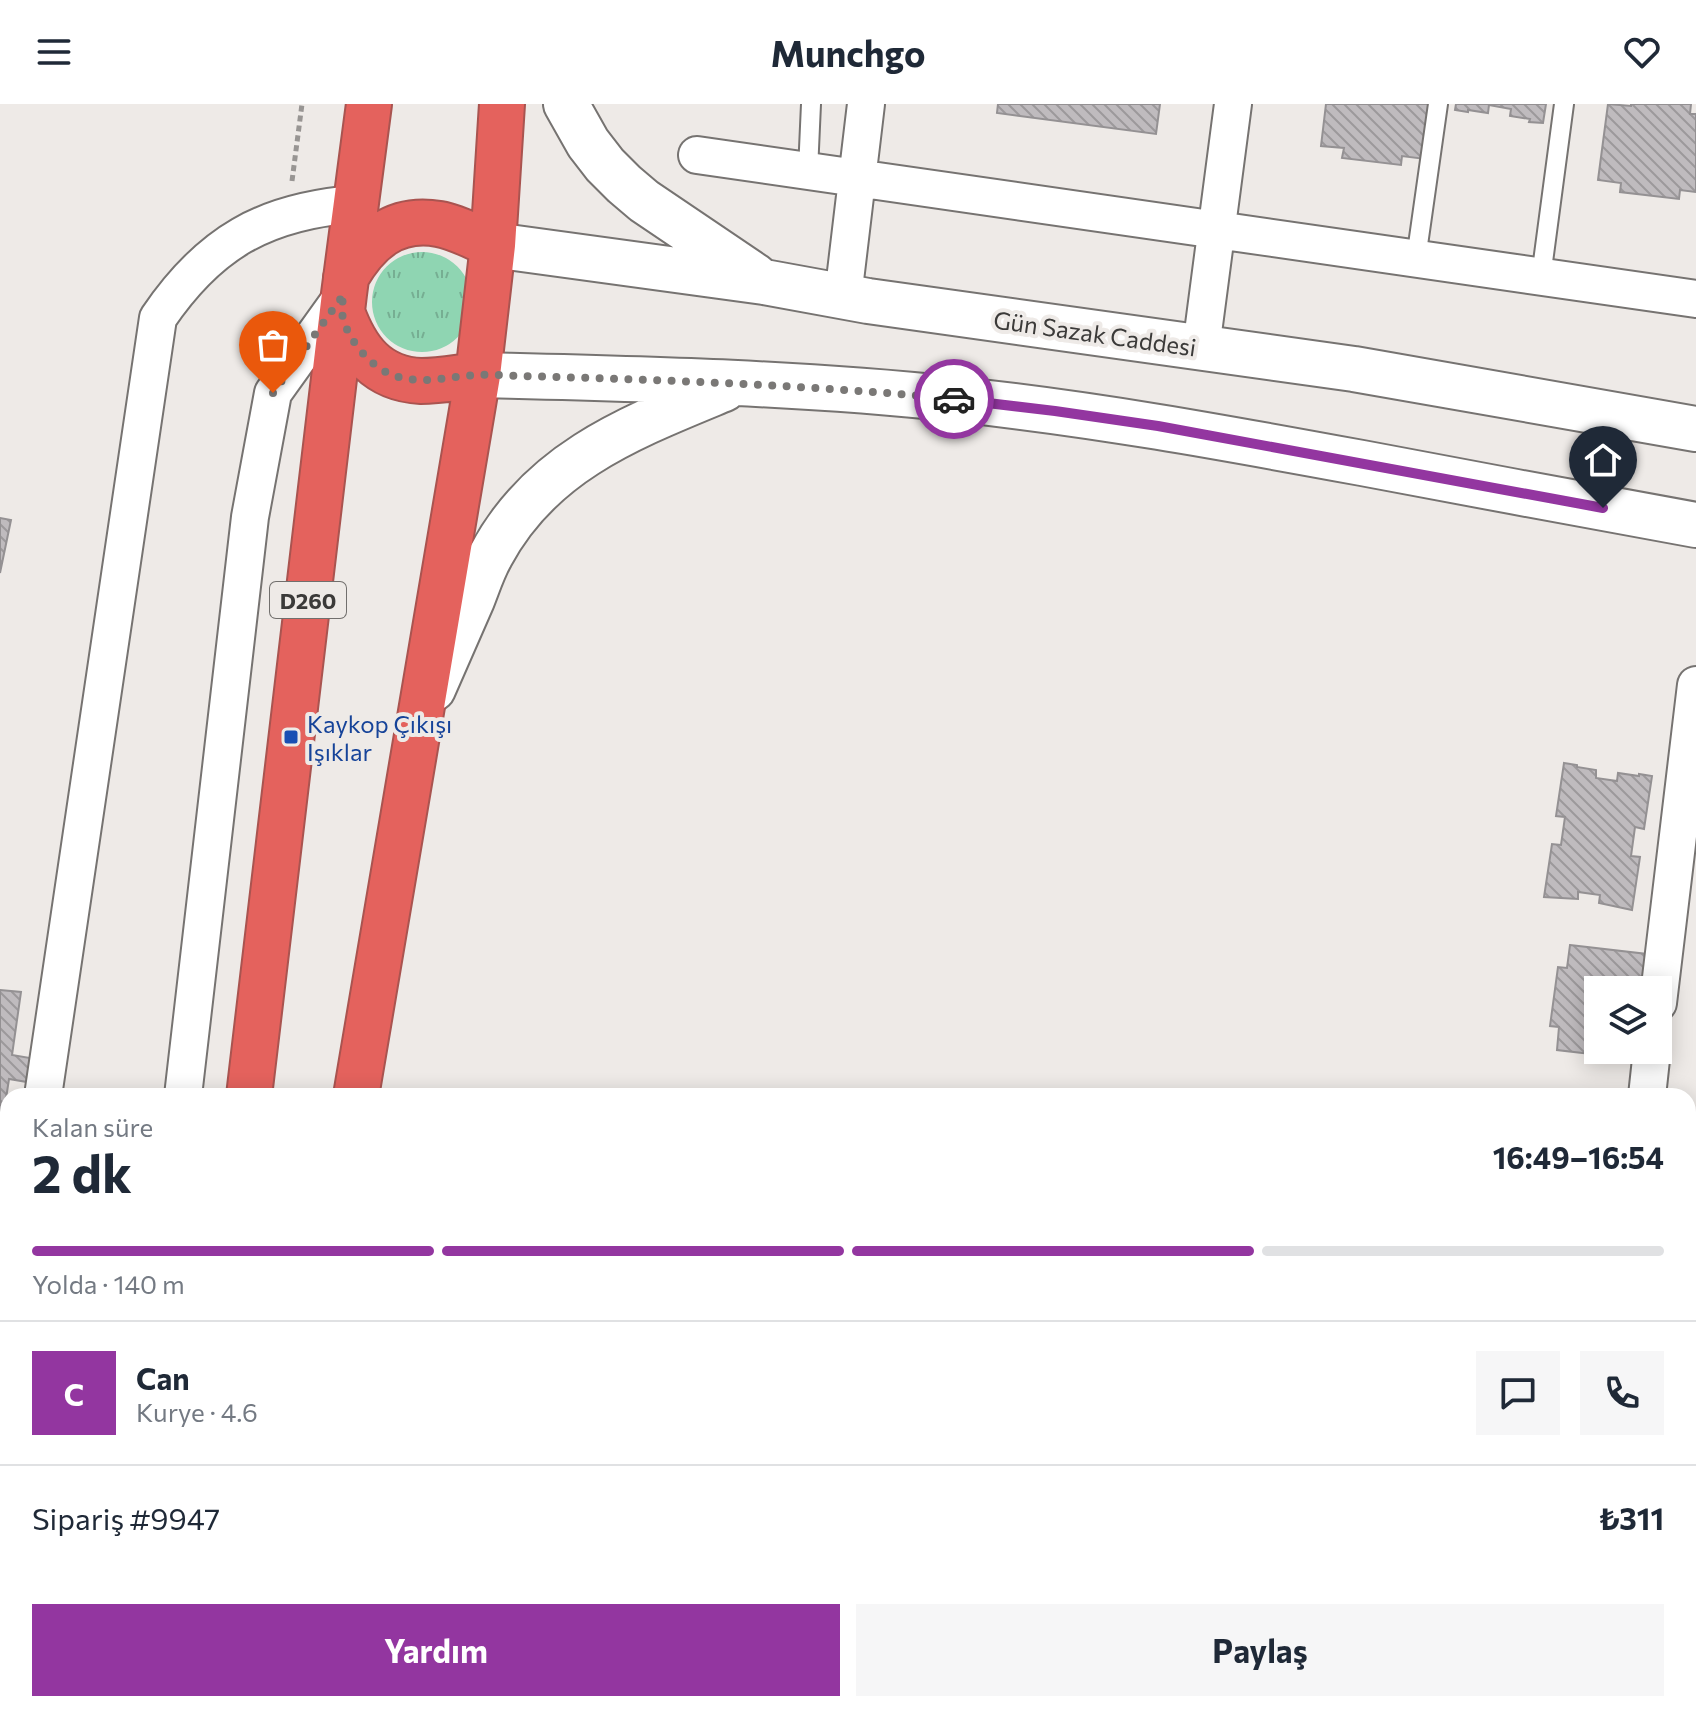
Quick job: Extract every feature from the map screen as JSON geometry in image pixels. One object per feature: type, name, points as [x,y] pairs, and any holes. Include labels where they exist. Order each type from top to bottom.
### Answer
[{"type":"highway","name":"D260","points":[[250,1088],[369,104]]},
{"type":"highway","points":[[357,1088],[478,375],[493,245],[502,104]]},
{"type":"highway","points":[[478,375],[424,381],[387,373],[358,348],[344,294],[357,258],[369,243],[403,225],[422,222],[441,224],[493,245]]},
{"type":"street","points":[[566,104],[588,143],[624,184],[764,282]]},
{"type":"street","points":[[843,297],[866,104]]},
{"type":"street","points":[[1201,348],[1233,104]]},
{"type":"street","points":[[697,155],[1696,299]]},
{"type":"street","points":[[44,1088],[158,318],[177,290],[227,244],[288,214],[322,206],[356,204]]},
{"type":"street","name":"Gün Sazak Caddesi","points":[[493,245],[1354,369],[1696,429]]},
{"type":"street","points":[[184,1088],[250,517],[273,393],[344,294]]},
{"type":"street","points":[[478,375],[741,383],[952,398],[1261,444],[1696,525]]},
{"type":"street","points":[[418,725],[490,556],[536,494],[580,458],[610,439],[741,383]]},
{"type":"street","points":[[1661,976],[1696,685]]},
{"type":"street","points":[[1648,1088],[1650,1064]]},
{"type":"lane","points":[[808,171],[811,104]]},
{"type":"lane","points":[[1416,259],[1438,104]]},
{"type":"lane","points":[[1541,277],[1564,104]]},
{"type":"path","points":[[288,214],[302,104]]},
{"type":"green space","points":[[422,252],[450,260],[464,274],[472,302],[464,330],[450,344],[422,352],[394,344],[380,330],[372,302],[380,274],[394,260]]},
{"type":"building","points":[[998,104],[1160,104],[1156,134],[997,113]]},
{"type":"building","points":[[1326,104],[1433,104],[1425,159],[1402,156],[1401,165],[1342,158],[1344,148],[1321,146]]},
{"type":"building","points":[[1456,104],[1546,104],[1543,123],[1510,116],[1511,109],[1489,105],[1488,113],[1468,112],[1455,110]]},
{"type":"building","points":[[1608,104],[1691,104],[1690,114],[1696,114],[1696,192],[1680,190],[1679,199],[1620,192],[1621,183],[1598,180]]},
{"type":"building","points":[[0,518],[11,520],[0,573]]},
{"type":"building","points":[[1564,763],[1596,770],[1596,778],[1617,781],[1618,773],[1652,776],[1644,829],[1635,827],[1631,856],[1640,857],[1632,910],[1599,903],[1600,895],[1578,892],[1578,899],[1544,897],[1552,844],[1561,845],[1565,817],[1556,816]]},
{"type":"building","points":[[1570,945],[1647,954],[1649,976],[1584,976],[1584,1053],[1557,1050],[1559,1027],[1550,1026],[1558,967],[1567,968]]},
{"type":"building","points":[[0,990],[21,992],[12,1055],[30,1058],[27,1082],[9,1079],[8,1088],[0,1088]]},
{"type":"way so far","points":[[273,393],[344,294],[342,312],[358,348],[387,373],[405,379],[424,381],[478,375],[687,381],[849,389],[954,399]]},
{"type":"place","name":"Kaykop Çıkışı Işıklar","points":[[291,737]]},
{"type":"route","points":[[954,399],[1158,426],[1603,508]]}]
